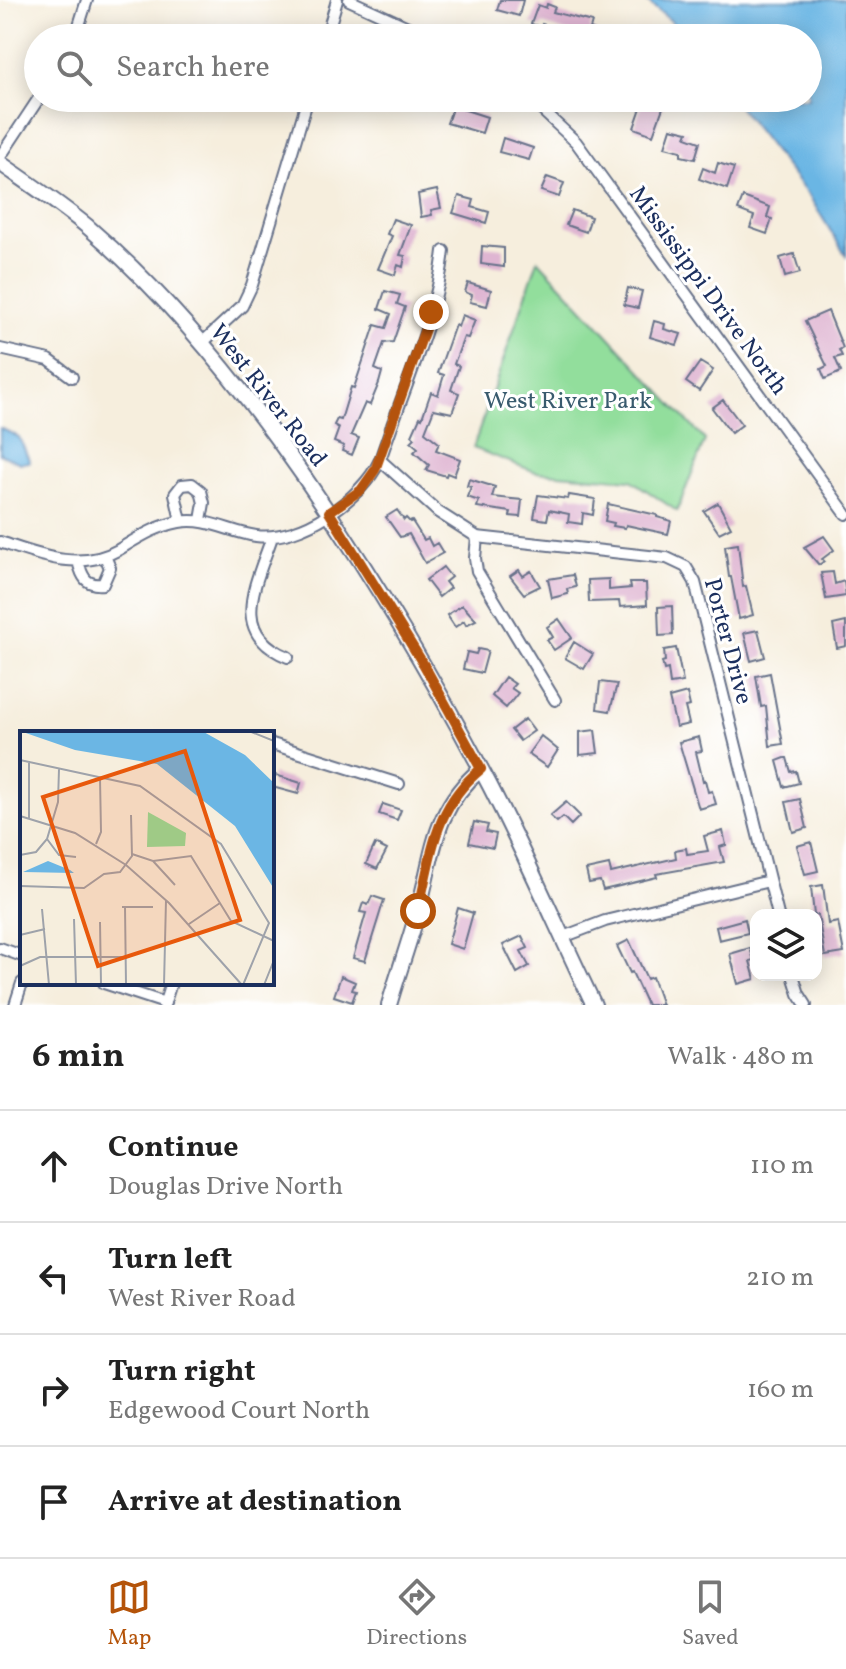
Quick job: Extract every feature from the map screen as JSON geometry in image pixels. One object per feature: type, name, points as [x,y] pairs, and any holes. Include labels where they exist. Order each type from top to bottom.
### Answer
[{"type":"main road","name":"West River Road","points":[[0,160],[90,229],[142,278],[202,343],[258,412],[329,512],[429,673],[481,769],[594,1005]]},
{"type":"main road","points":[[389,1005],[418,911],[439,825],[455,794],[481,769]]},
{"type":"street","points":[[79,24],[87,0]]},
{"type":"street","points":[[330,24],[337,0]]},
{"type":"street","points":[[349,0],[401,24]]},
{"type":"street","points":[[0,160],[30,112]]},
{"type":"street","points":[[202,343],[242,306],[252,285],[304,112]]},
{"type":"street","name":"Mississippi Drive North","points":[[544,112],[576,142],[846,514]]},
{"type":"street","points":[[0,542],[46,557],[78,561],[105,556],[147,532],[181,521],[201,520],[246,534],[272,537],[296,531],[329,512],[361,490],[380,460],[434,303],[444,251]]},
{"type":"street","points":[[0,349],[49,360],[72,377]]},
{"type":"street","name":"Porter Drive","points":[[380,460],[438,512],[477,537],[667,558],[680,562],[691,573],[776,909]]},
{"type":"street","points":[[181,521],[175,494],[182,485],[192,484],[201,491],[204,503],[201,520]]},
{"type":"street","points":[[272,537],[254,591],[253,627],[269,650],[288,657]]},
{"type":"street","points":[[477,537],[475,558],[482,583],[555,700]]},
{"type":"street","points":[[78,561],[83,579],[92,585],[103,584],[110,568],[105,556]]},
{"type":"street","points":[[274,745],[399,784]]},
{"type":"street","points":[[563,937],[605,921],[769,881]]},
{"type":"street","points":[[0,948],[20,955]]},
{"type":"street","points":[[795,981],[806,1005]]},
{"type":"street","points":[[15,1005],[21,985]]},
{"type":"street","points":[[110,985],[164,1004],[170,985]]},
{"type":"green space","name":"West River Park","points":[[538,260],[705,440],[677,511],[631,480],[536,472],[473,448]]},
{"type":"water","points":[[645,0],[846,0],[846,256],[811,199],[743,112],[822,112],[822,24],[673,24]]},
{"type":"water","points":[[0,428],[19,437],[30,462],[20,463],[0,454]]},
{"type":"building","points":[[500,0],[523,0],[519,16],[497,10]]},
{"type":"building","points":[[547,4],[555,7],[553,12],[591,24],[531,24],[538,5],[546,8]]},
{"type":"building","points":[[451,112],[472,112],[487,117],[482,133],[447,123]]},
{"type":"building","points":[[640,112],[661,112],[653,135],[634,128]]},
{"type":"building","points":[[671,128],[688,132],[686,137],[700,142],[695,159],[681,156],[681,151],[665,147]]},
{"type":"building","points":[[503,138],[533,148],[529,160],[499,152]]},
{"type":"building","points":[[718,163],[734,168],[727,189],[699,179],[703,168],[715,173]]},
{"type":"building","points":[[547,177],[564,183],[559,197],[541,191]]},
{"type":"building","points":[[437,190],[441,208],[431,210],[432,215],[421,217],[418,194]]},
{"type":"building","points":[[459,196],[474,200],[472,207],[489,212],[486,223],[453,213]]},
{"type":"building","points":[[743,197],[770,207],[767,217],[772,219],[767,234],[750,228],[754,216],[738,210]]},
{"type":"building","points":[[572,210],[591,217],[586,232],[566,225]]},
{"type":"building","points":[[393,219],[411,225],[400,255],[405,256],[403,267],[398,265],[395,275],[378,269],[392,236],[387,234]]},
{"type":"building","points":[[482,246],[504,248],[504,267],[481,264]]},
{"type":"building","points":[[794,254],[800,273],[785,277],[780,258]]},
{"type":"building","points":[[468,283],[491,290],[487,306],[470,302],[472,295],[465,292]]},
{"type":"building","points":[[628,288],[642,291],[638,308],[624,305]]},
{"type":"building","points":[[385,291],[400,295],[397,304],[405,307],[393,342],[384,343],[375,369],[382,372],[370,405],[365,403],[351,435],[359,438],[352,455],[342,451],[344,446],[334,442],[339,428],[334,425],[337,419],[341,420],[375,325],[386,328],[391,314],[379,309]]},
{"type":"building","points":[[828,311],[843,348],[839,350],[842,356],[835,358],[841,372],[825,379],[821,369],[827,366],[805,321]]},
{"type":"building","points":[[462,315],[475,320],[468,338],[464,337],[454,364],[459,366],[451,390],[459,393],[452,413],[434,409],[425,432],[439,443],[436,450],[460,459],[454,476],[447,473],[446,476],[426,470],[429,465],[414,452],[418,448],[411,442],[431,392],[438,395],[444,375],[438,373],[455,325],[458,327]]},
{"type":"building","points":[[654,321],[665,324],[664,329],[681,334],[677,345],[650,337]]},
{"type":"building","points":[[700,362],[713,370],[699,391],[686,382]]},
{"type":"building","points":[[723,400],[742,425],[731,433],[712,408]]},
{"type":"building","points":[[469,479],[495,487],[492,497],[522,500],[520,517],[510,516],[511,512],[477,507],[479,501],[467,497],[471,487],[467,486]]},
{"type":"building","points":[[538,495],[595,499],[593,515],[583,513],[582,524],[568,522],[569,514],[549,510],[547,520],[534,518]]},
{"type":"building","points":[[718,503],[731,527],[719,533],[704,511]]},
{"type":"building","points":[[608,504],[671,521],[668,534],[626,525],[625,528],[613,526],[614,523],[605,521]]},
{"type":"building","points":[[397,510],[404,520],[412,521],[424,540],[428,538],[432,546],[437,543],[443,553],[425,563],[409,534],[400,537],[386,517]]},
{"type":"building","points":[[824,536],[834,550],[819,565],[804,547]]},
{"type":"building","points":[[738,544],[743,587],[746,586],[753,615],[739,619],[725,546]]},
{"type":"building","points":[[443,567],[451,577],[445,582],[450,588],[439,597],[426,580]]},
{"type":"building","points":[[519,570],[523,576],[531,571],[540,586],[524,594],[510,576]]},
{"type":"building","points":[[833,572],[835,584],[844,581],[846,596],[826,599],[821,573]]},
{"type":"building","points":[[573,575],[576,587],[567,589],[568,594],[552,598],[548,579]]},
{"type":"building","points":[[609,579],[609,590],[631,588],[630,583],[646,583],[647,605],[620,607],[619,601],[589,602],[588,580]]},
{"type":"building","points":[[462,605],[476,620],[466,625],[464,621],[455,627],[447,615]]},
{"type":"building","points":[[672,606],[673,635],[659,636],[658,607]]},
{"type":"building","points":[[559,619],[572,638],[554,650],[547,640],[553,637],[547,627]]},
{"type":"building","points":[[846,622],[846,646],[837,648],[833,625]]},
{"type":"building","points":[[758,630],[765,657],[751,661],[744,633]]},
{"type":"building","points":[[574,642],[593,654],[584,669],[565,658]]},
{"type":"building","points":[[676,648],[683,682],[670,684],[668,669],[664,670],[662,662],[665,661],[664,650]]},
{"type":"building","points":[[478,649],[488,651],[482,673],[463,669],[467,652],[476,654]]},
{"type":"building","points":[[770,673],[783,744],[770,746],[766,706],[761,707],[756,676]]},
{"type":"building","points":[[505,677],[515,684],[511,688],[518,693],[506,708],[492,696]]},
{"type":"building","points":[[600,682],[617,684],[610,711],[597,709]]},
{"type":"building","points":[[687,693],[690,706],[685,707],[689,724],[676,727],[669,698]]},
{"type":"building","points":[[525,719],[534,731],[520,741],[511,730]]},
{"type":"building","points":[[595,730],[598,753],[580,755],[580,732]]},
{"type":"building","points":[[541,736],[558,750],[547,767],[528,754]]},
{"type":"building","points":[[699,737],[702,751],[696,752],[703,781],[708,792],[712,791],[716,804],[699,809],[679,742]]},
{"type":"building","points":[[787,758],[791,772],[796,771],[799,783],[784,787],[777,761]]},
{"type":"building","points":[[274,775],[301,783],[298,794],[274,788]]},
{"type":"building","points":[[800,799],[807,828],[793,832],[786,802]]},
{"type":"building","points":[[566,802],[580,816],[571,825],[563,817],[557,822],[550,816]]},
{"type":"building","points":[[383,804],[401,810],[397,820],[379,814]]},
{"type":"building","points":[[474,822],[488,825],[486,832],[496,834],[493,848],[469,843]]},
{"type":"building","points":[[723,831],[726,845],[720,847],[724,862],[656,874],[657,877],[603,890],[600,881],[589,883],[586,870],[609,865],[611,873],[676,858],[675,850],[686,848],[687,854],[708,851],[704,836]]},
{"type":"building","points":[[811,842],[818,871],[805,874],[797,846]]},
{"type":"building","points":[[375,844],[387,850],[377,869],[366,864]]},
{"type":"building","points":[[823,885],[828,924],[838,922],[844,953],[825,956],[822,909],[813,909],[811,887]]},
{"type":"building","points":[[372,896],[384,900],[365,961],[353,958],[366,913],[360,912],[363,903],[368,905]]},
{"type":"building","points":[[458,908],[473,913],[463,949],[448,944]]},
{"type":"building","points":[[745,919],[748,933],[719,940],[716,927]]},
{"type":"building","points":[[522,936],[528,948],[521,951],[529,966],[517,973],[503,945]]},
{"type":"building","points":[[629,940],[647,979],[652,977],[662,1005],[647,1005],[630,973],[617,946]]},
{"type":"building","points":[[750,948],[750,980],[738,984],[730,954]]},
{"type":"building","points":[[341,976],[355,982],[352,1002],[334,996]]},
{"type":"route","points":[[418,911],[445,810],[462,785],[481,769],[424,665],[329,512],[361,490],[375,470],[431,312]]}]
